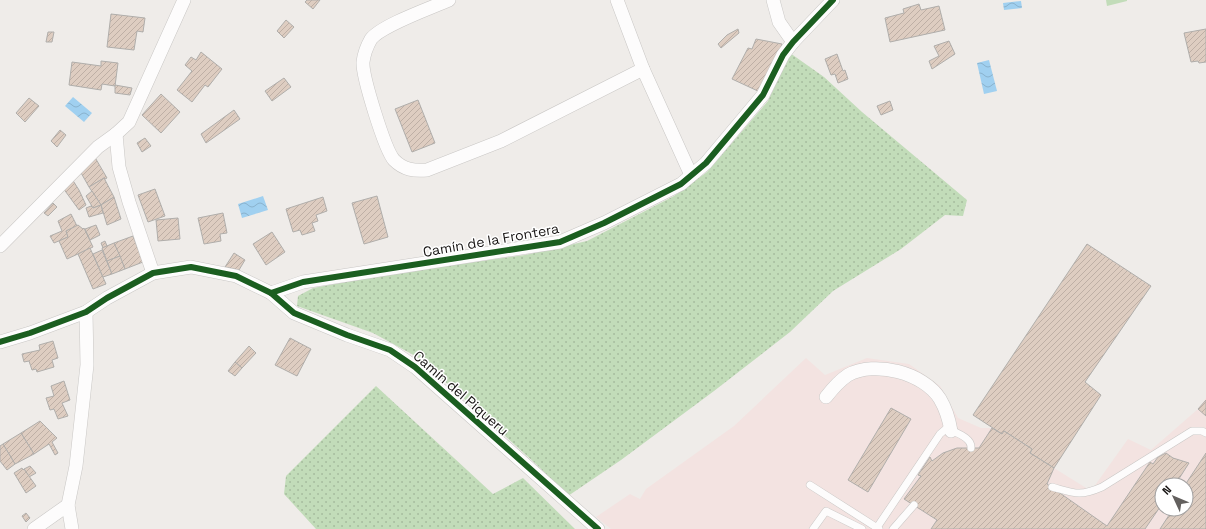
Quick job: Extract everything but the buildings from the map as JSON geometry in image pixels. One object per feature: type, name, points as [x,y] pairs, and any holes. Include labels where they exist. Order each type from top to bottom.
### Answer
[{"type":"street","points":[[0,246],[98,147],[129,122],[184,0]]},
{"type":"street","points":[[449,0],[382,29],[372,39],[366,50],[363,63],[365,77],[385,144],[393,159],[406,168],[415,171],[427,170],[501,141],[643,69]]},
{"type":"street","points":[[617,0],[643,69],[691,175]]},
{"type":"street","points":[[773,0],[779,22],[792,42]]},
{"type":"street","name":"Camín de la Frontera","points":[[271,292],[303,282],[560,242],[604,223],[682,184],[706,162],[763,95],[782,54],[833,0]]},
{"type":"street","points":[[116,134],[119,167],[153,273]]},
{"type":"street","name":"Camín del Piqueru","points":[[0,342],[30,333],[86,312],[107,298],[153,273],[192,267],[236,276],[271,292],[294,313],[347,335],[390,350],[415,367],[598,529]]},
{"type":"street","points":[[72,529],[68,506],[76,466],[87,365],[86,312]]},
{"type":"street","points":[[826,397],[836,384],[849,375],[878,368],[897,371],[914,377],[927,386],[939,398],[947,414],[951,431]]},
{"type":"street","points":[[34,529],[68,506]]},
{"type":"lane","points":[[810,485],[877,528],[940,434],[947,428],[968,439],[971,444],[971,448]]},
{"type":"lane","points":[[1052,487],[1076,494],[1092,491],[1102,487],[1192,431],[1202,431],[1206,433]]},
{"type":"lane","points":[[893,529],[914,505]]},
{"type":"lane","points":[[813,529],[826,511],[862,529]]},
{"type":"shaded area","points":[[806,358],[825,375],[867,358],[909,364],[940,386],[958,418],[981,428],[992,428],[1001,434],[1004,431],[1054,468],[1091,491],[1128,439],[1151,450],[1198,409],[1206,398],[1206,529],[611,529],[596,517],[630,494],[640,499],[646,489],[734,426]]},
{"type":"green space","points":[[1106,0],[1127,0],[1127,1],[1107,6]]},
{"type":"green space","points":[[790,53],[824,77],[862,112],[967,200],[963,216],[945,215],[901,249],[833,291],[790,332],[714,391],[621,460],[568,496],[536,464],[419,358],[373,333],[297,306],[298,296],[313,288],[388,274],[525,255],[587,241],[674,196],[707,172],[768,101]]},
{"type":"green space","points":[[376,386],[493,494],[523,478],[575,529],[316,529],[284,494],[286,476]]},
{"type":"water","points":[[1021,1],[1022,8],[1004,10],[1003,3]]},
{"type":"water","points":[[989,60],[997,91],[984,94],[977,63]]},
{"type":"water","points":[[73,97],[92,113],[84,122],[65,106]]},
{"type":"water","points":[[263,196],[268,210],[242,218],[238,204]]},
{"type":"cycle path","points":[[271,293],[303,282],[560,242],[604,223],[681,184],[706,163],[763,95],[783,55],[793,42],[833,0]]},
{"type":"cycle path","points":[[0,342],[30,333],[86,312],[107,298],[153,273],[191,267],[236,276],[271,293],[294,313],[347,335],[390,350],[415,367],[598,529]]}]
